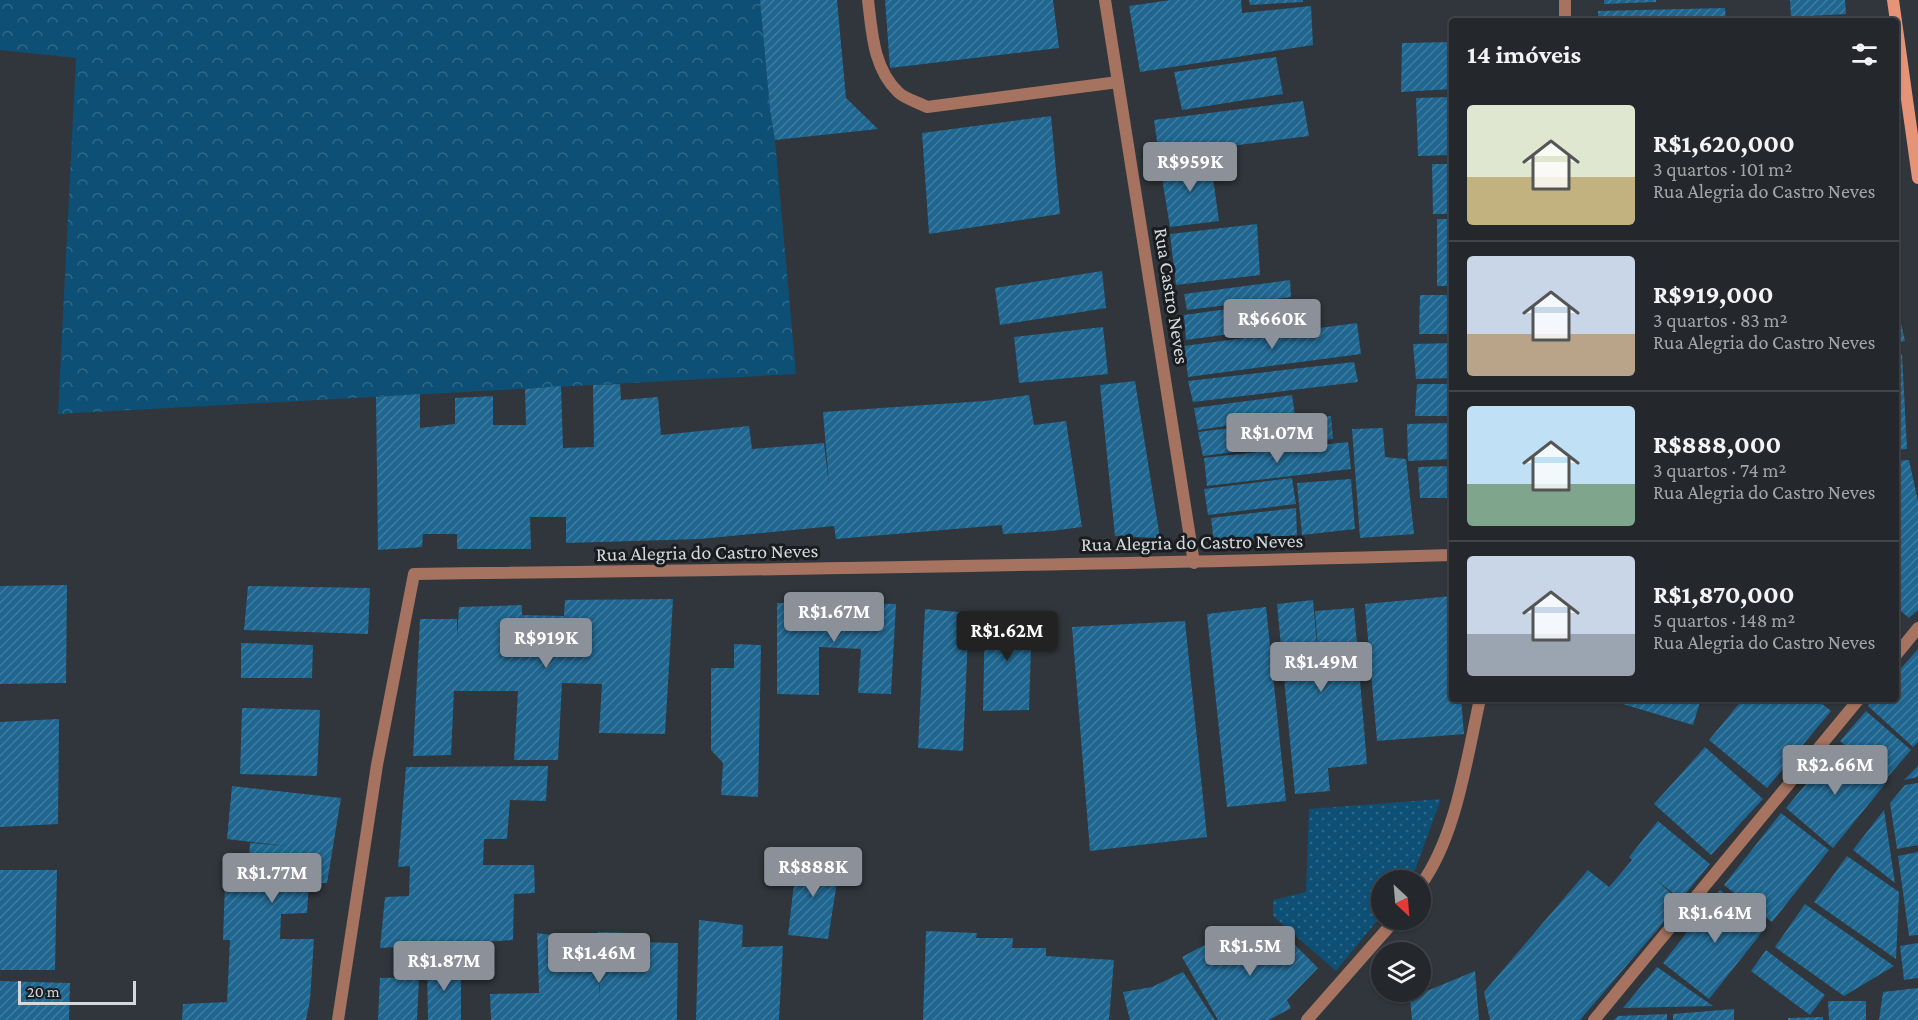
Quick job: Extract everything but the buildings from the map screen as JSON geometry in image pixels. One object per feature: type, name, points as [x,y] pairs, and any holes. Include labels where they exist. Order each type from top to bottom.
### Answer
[{"type":"main road","points":[[1893,0],[1896,18]]},
{"type":"main road","points":[[1899,43],[1918,178]]},
{"type":"street","points":[[868,0],[872,40],[880,68],[898,93],[927,107],[1118,82]]},
{"type":"street","name":"Rua Castro Neves","points":[[1105,0],[1194,563]]},
{"type":"street","points":[[1565,0],[1565,18]]},
{"type":"street","name":"Rua Alegria do Castro Neves","points":[[338,1020],[377,765],[414,574],[856,570],[1449,555]]},
{"type":"street","points":[[1899,651],[1918,628]]},
{"type":"street","points":[[1428,870],[1444,840],[1460,787],[1479,702]]},
{"type":"street","points":[[1594,1020],[1857,702]]},
{"type":"street","points":[[1308,1020],[1386,930]]},
{"type":"green space","points":[[0,0],[760,0],[796,374],[58,414],[76,58],[0,50]]},
{"type":"green space","points":[[1441,799],[1415,870],[1371,870],[1371,928],[1336,971],[1273,916],[1273,900],[1306,892],[1309,809]]}]
